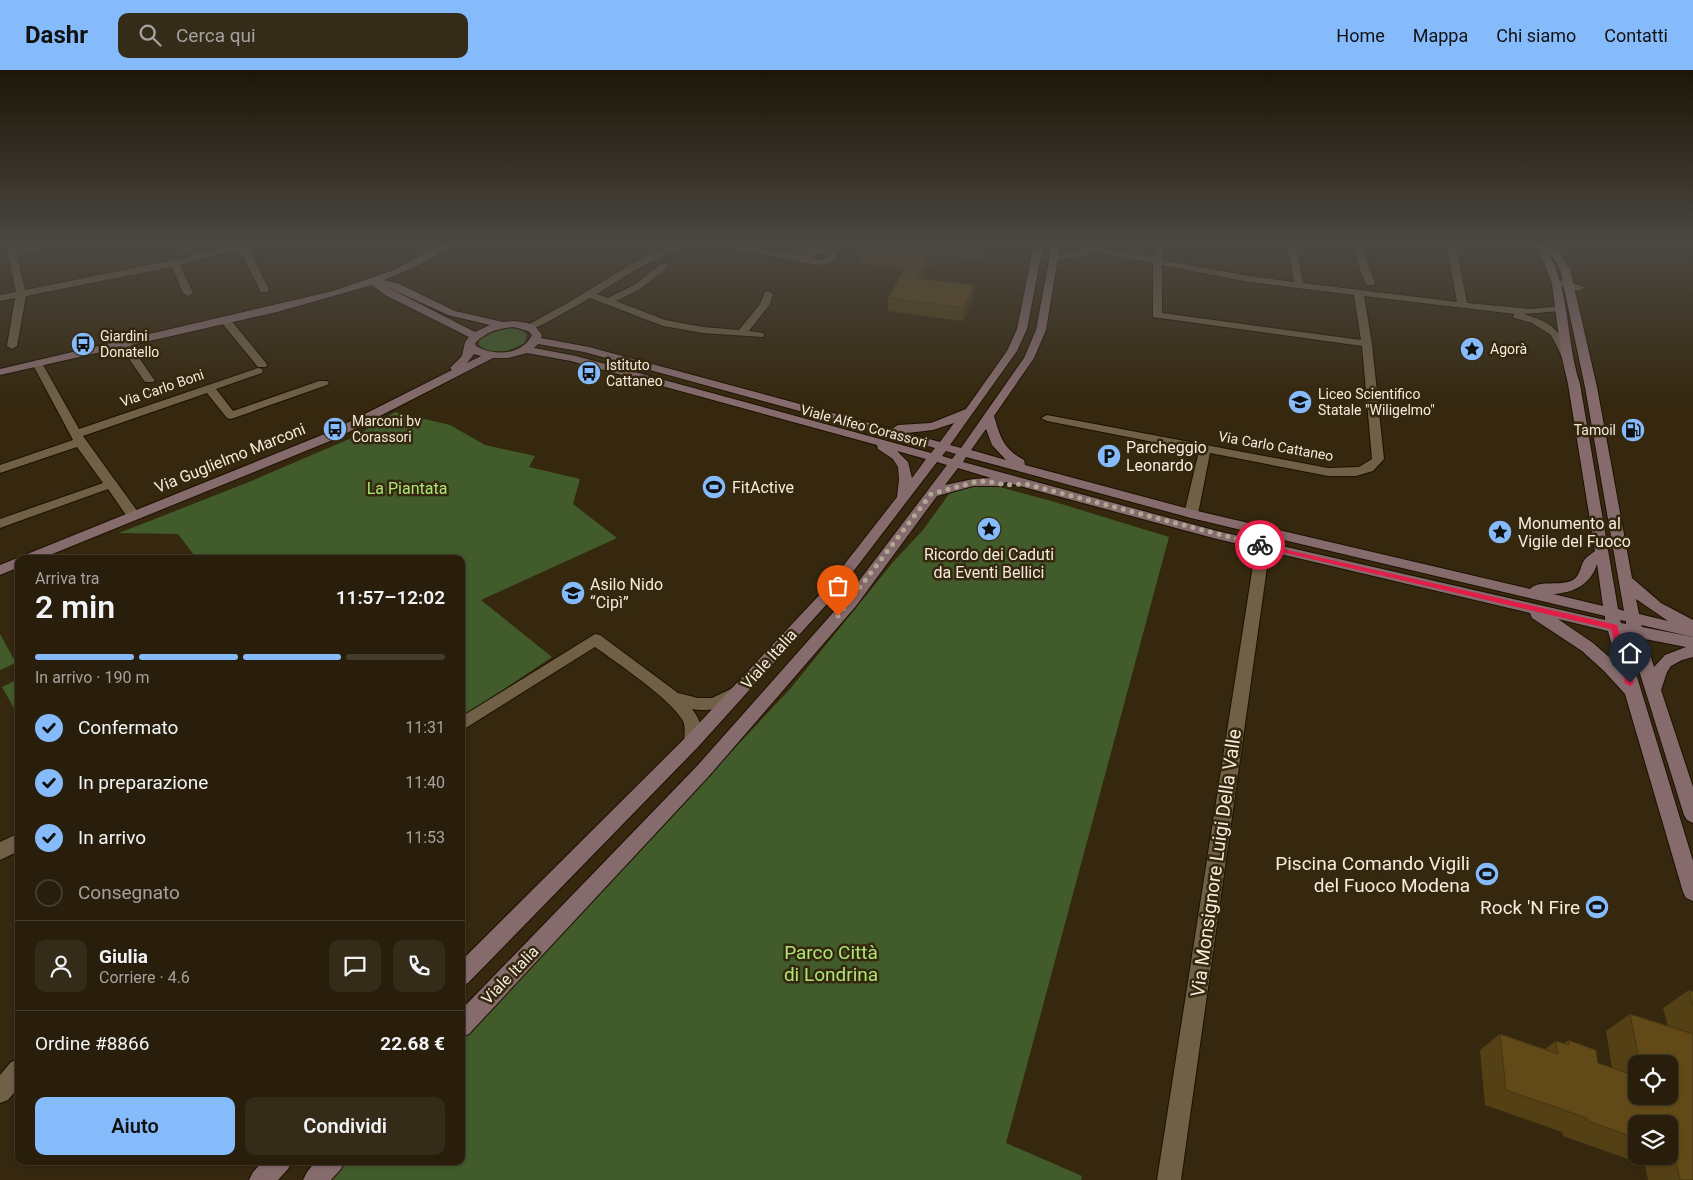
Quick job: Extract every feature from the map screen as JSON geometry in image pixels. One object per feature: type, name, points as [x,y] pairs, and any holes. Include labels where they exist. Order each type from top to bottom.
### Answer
[{"type":"street","points":[[12,346],[21,297]]},
{"type":"street","points":[[0,365],[300,297]]},
{"type":"street","points":[[307,301],[319,297]]},
{"type":"street","points":[[0,372],[307,301],[334,297]]},
{"type":"street","points":[[394,297],[474,336]]},
{"type":"street","points":[[418,297],[452,313],[504,325],[529,327],[541,323],[588,297]]},
{"type":"street","points":[[597,297],[610,301],[631,312],[663,323],[703,330],[743,332],[759,335]]},
{"type":"street","points":[[610,301],[618,297]]},
{"type":"street","points":[[743,332],[765,304],[767,297]]},
{"type":"street","name":"Viale Italia","points":[[465,972],[692,742],[831,590],[902,501],[970,411],[1012,351],[1022,328],[1028,297]]},
{"type":"street","points":[[1048,297],[1042,330],[1029,358],[989,417],[992,432],[998,446],[1006,455],[1049,476]]},
{"type":"street","points":[[1158,297],[1157,315],[1367,344]]},
{"type":"street","name":"Via Carlo Cattaneo","points":[[1047,418],[1328,472],[1367,469],[1375,464],[1378,459],[1367,344],[1360,297]]},
{"type":"street","points":[[1390,297],[1530,312],[1561,308]]},
{"type":"street","points":[[1462,297],[1464,306]]},
{"type":"street","points":[[1559,297],[1566,355],[1574,384],[1613,621],[1634,698],[1693,892]]},
{"type":"street","points":[[1575,297],[1634,626],[1693,815]]},
{"type":"street","points":[[1480,308],[1527,318],[1545,326],[1555,333],[1566,355]]},
{"type":"street","name":"Via Carlo Boni","points":[[0,469],[260,368],[225,320]]},
{"type":"street","points":[[504,325],[482,331],[474,336],[470,342],[471,348],[478,353],[489,356],[508,355],[526,349],[536,340],[537,335],[529,327]]},
{"type":"street","name":"Viale Alfeo Corassori","points":[[536,340],[585,349],[857,424],[958,458],[1026,484],[1171,523],[1263,546],[1514,597]]},
{"type":"street","points":[[124,344],[149,380]]},
{"type":"street","name":"Via Guglielmo Marconi","points":[[441,380],[467,358],[471,348]]},
{"type":"street","name":"Viale Alfeo Corassori","points":[[526,349],[572,358],[870,439],[938,452]]},
{"type":"street","name":"Via Guglielmo Marconi","points":[[37,555],[331,436],[489,356]]},
{"type":"street","points":[[37,363],[78,438],[133,515]]},
{"type":"street","points":[[210,388],[231,416],[323,383]]},
{"type":"street","points":[[857,424],[886,428],[930,429],[942,426],[970,411]]},
{"type":"street","name":"Viale Italia","points":[[465,1022],[710,764],[851,602],[989,417]]},
{"type":"street","points":[[870,439],[893,453],[902,462],[907,475],[902,501]]},
{"type":"street","name":"Via Carlo Cattaneo","points":[[1191,514],[1206,449]]},
{"type":"street","name":"Viale Alfeo Corassori","points":[[958,458],[1049,476],[1514,597],[1634,626],[1693,643]]},
{"type":"street","points":[[931,494],[975,482],[986,481],[1006,485],[1026,484]]},
{"type":"street","points":[[0,524],[112,484]]},
{"type":"street","points":[[1171,523],[1191,514]]},
{"type":"street","name":"Via Monsignore Luigi Della Valle","points":[[1169,1180],[1263,546]]},
{"type":"street","points":[[1514,597],[1571,586],[1587,573],[1590,562],[1602,552]]},
{"type":"street","points":[[0,570],[15,564]]},
{"type":"street","points":[[1624,578],[1641,597],[1663,612],[1693,625]]},
{"type":"street","points":[[1514,597],[1538,615],[1582,642],[1614,670],[1634,698]]},
{"type":"street","name":"Viale Alfeo Corassori","points":[[1634,626],[1693,632]]},
{"type":"street","points":[[465,722],[596,639],[673,698],[690,718],[694,730],[692,742]]},
{"type":"street","points":[[1654,691],[1659,668],[1673,656],[1693,651]]},
{"type":"street","points":[[673,698],[700,705],[721,703],[741,689]]},
{"type":"street","points":[[0,852],[15,843]]},
{"type":"street","points":[[0,1092],[15,1075]]},
{"type":"street","points":[[261,1180],[276,1165]]},
{"type":"street","points":[[315,1180],[329,1165]]},
{"type":"green space","points":[[511,328],[521,330],[527,334],[525,342],[514,348],[496,352],[484,349],[479,345],[479,340],[489,332]]},
{"type":"green space","name":"La Piantata","points":[[395,412],[450,425],[485,445],[535,456],[529,467],[580,479],[573,504],[617,538],[481,600],[552,657],[465,715],[465,555],[194,555],[178,534],[119,533],[249,482],[354,437]]},
{"type":"green space","name":"Parco Città di Londrina","points":[[969,486],[996,486],[1169,537],[1006,1143],[1082,1176],[1081,1180],[331,1180],[344,1165],[465,1165],[465,1036],[790,689],[894,561],[923,530],[949,494]]},
{"type":"green space","points":[[0,634],[15,663],[0,670]]},
{"type":"green space","points":[[15,681],[15,710],[2,687]]},
{"type":"building","points":[[889,297],[969,297],[964,308]]},
{"type":"building","points":[[1689,990],[1693,992],[1693,1006]]},
{"type":"building","points":[[1630,1014],[1693,1034],[1693,1180],[1680,1180],[1677,1165],[1678,1115],[1628,1115],[1628,1135],[1588,1121],[1587,1118],[1506,1090],[1500,1034],[1558,1054],[1556,1041],[1569,1045],[1568,1040],[1596,1050],[1598,1063],[1628,1073],[1628,1105],[1678,1105],[1678,1055],[1638,1055]]},
{"type":"way so far","points":[[838,616],[851,602],[931,494],[967,482],[986,481],[1006,485],[1026,484],[1260,545]]},
{"type":"place","name":"Giardini Donatello","points":[[83,344]]},
{"type":"place","name":"Agorà","points":[[1472,349]]},
{"type":"place","name":"Istituto Cattaneo","points":[[589,373]]},
{"type":"place","name":"Liceo Scientifico Statale \"Wiligelmo\"","points":[[1300,402]]},
{"type":"place","name":"Marconi bv Corassori","points":[[335,429]]},
{"type":"place","name":"Tamoil","points":[[1633,430]]},
{"type":"place","name":"Parcheggio Leonardo","points":[[1109,456]]},
{"type":"place","name":"FitActive","points":[[714,487]]},
{"type":"place","name":"Ricordo dei Caduti da Eventi Bellici","points":[[989,529]]},
{"type":"place","name":"Monumento al Vigile del Fuoco","points":[[1500,532]]},
{"type":"place","name":"Asilo Nido “Cipì”","points":[[573,593]]},
{"type":"place","name":"Piscina Comando Vigili del Fuoco Modena","points":[[1487,874]]},
{"type":"place","name":"Rock 'N Fire","points":[[1597,907]]},
{"type":"route","points":[[1260,545],[1614,627],[1630,683]]}]
